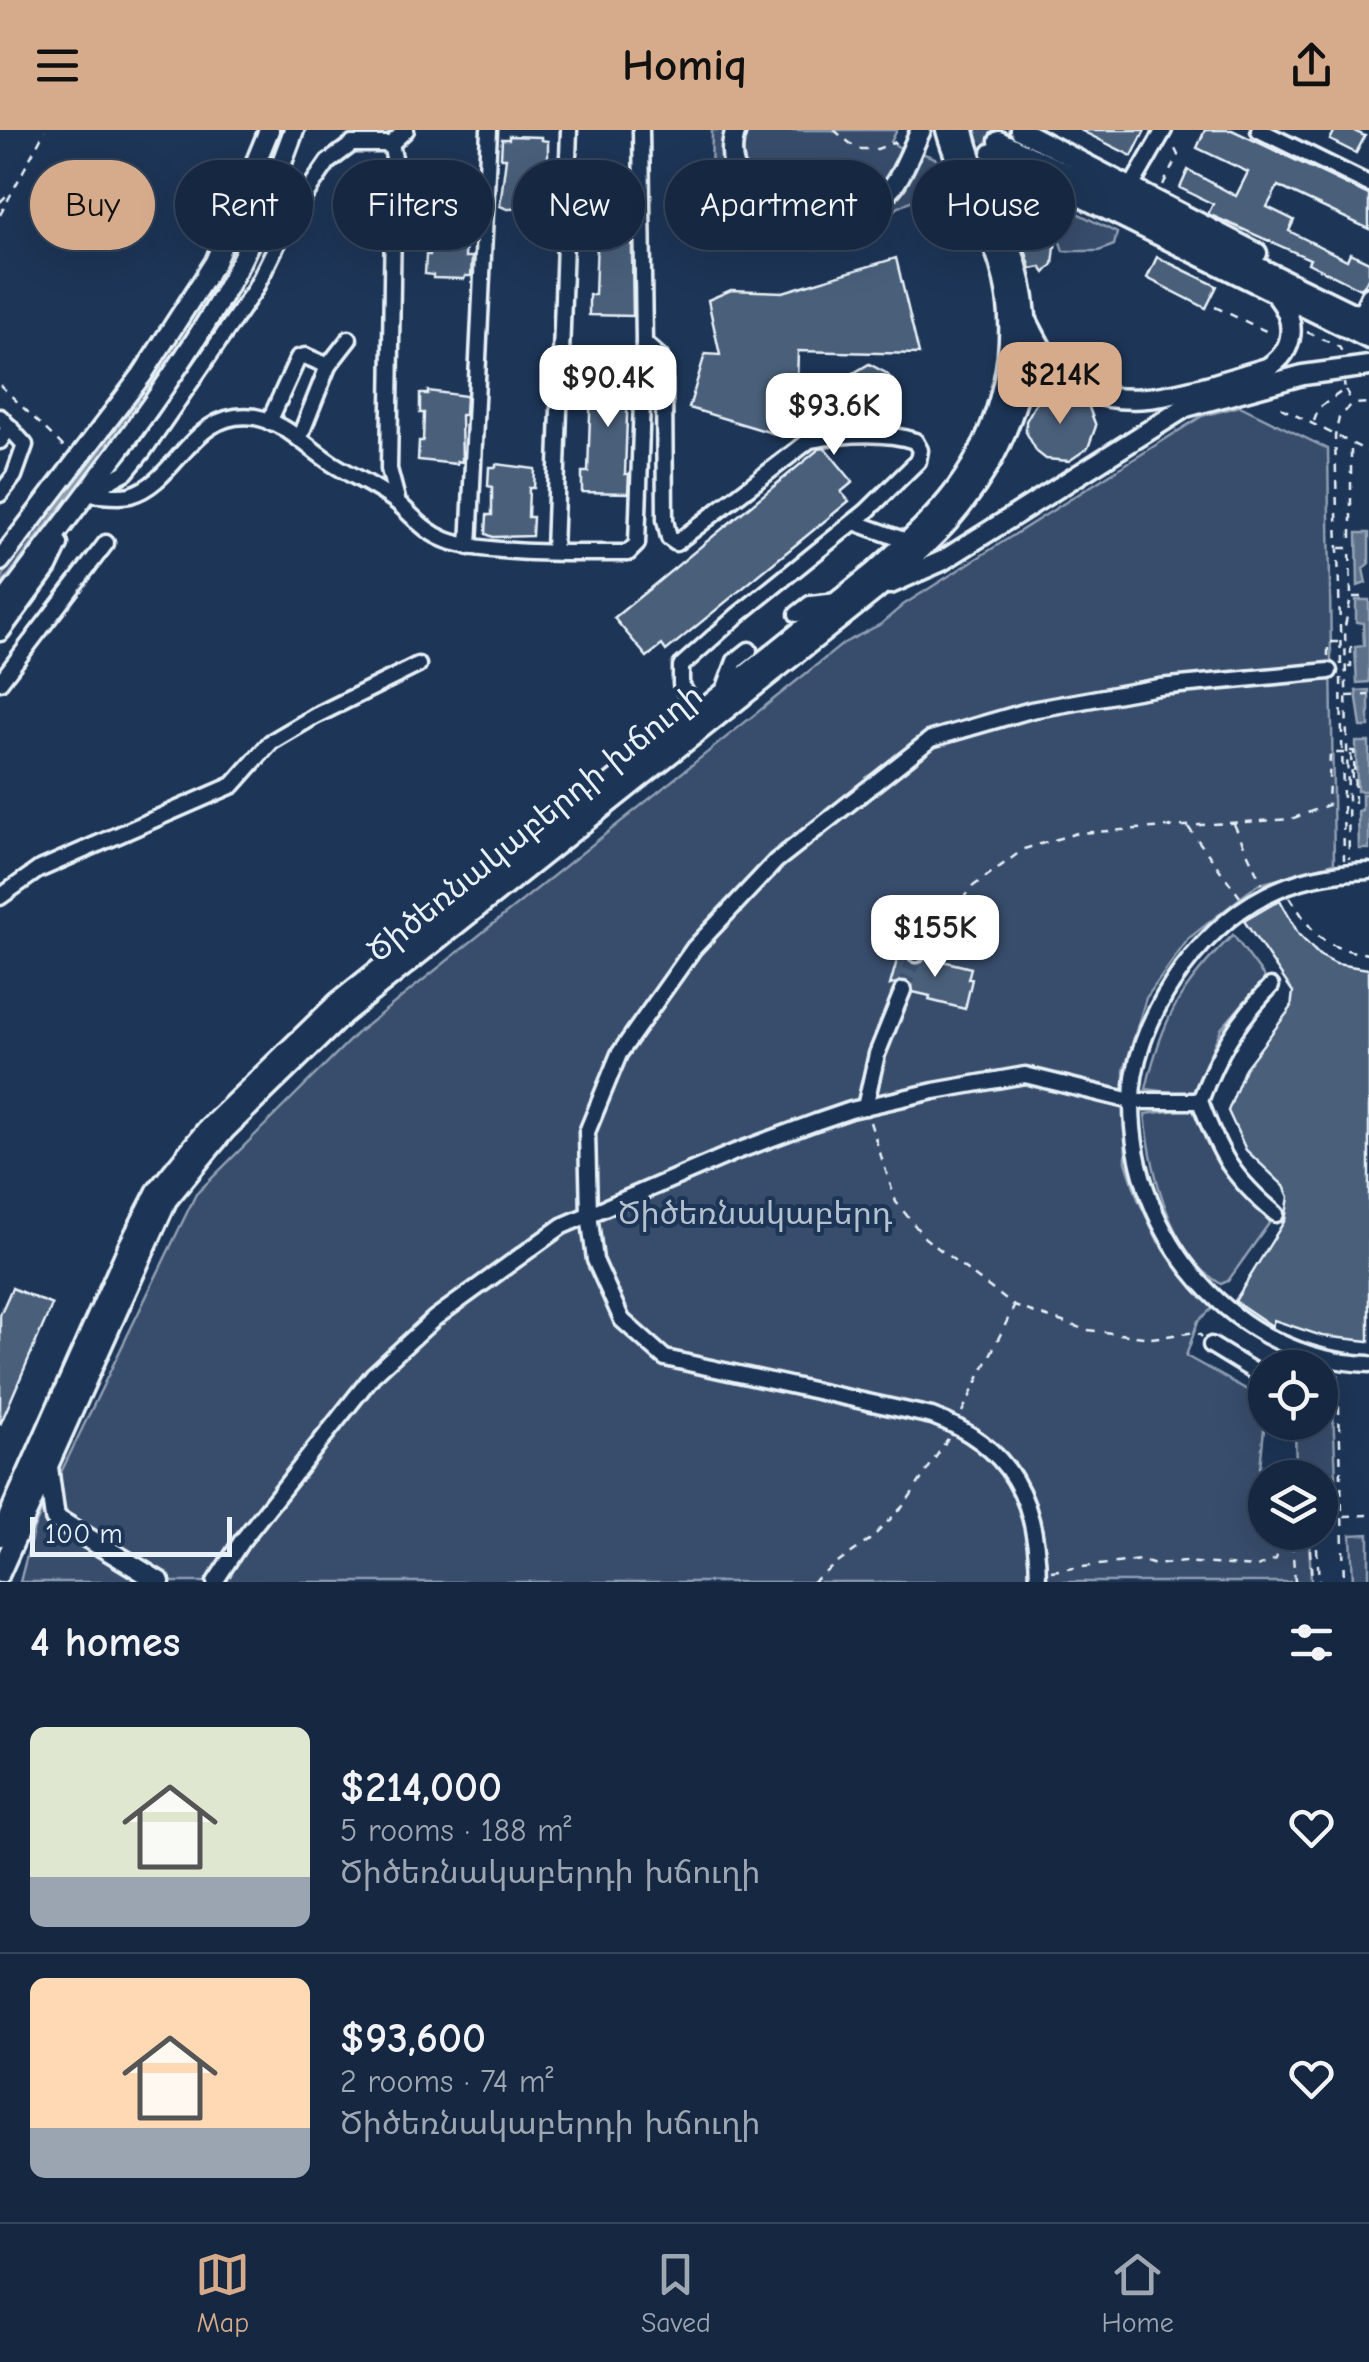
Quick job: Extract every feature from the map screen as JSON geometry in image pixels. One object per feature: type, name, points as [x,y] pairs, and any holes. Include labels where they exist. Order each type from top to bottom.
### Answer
[{"type":"main road","points":[[0,561],[142,375],[214,262],[269,130]]},
{"type":"main road","points":[[0,608],[162,387],[221,299],[243,257],[294,130]]},
{"type":"main road","points":[[736,130],[734,163],[744,184],[768,206],[798,218],[828,220],[857,212],[892,186],[920,130]]},
{"type":"main road","name":"Ծիծեռնակաբերդի խճուղի","points":[[0,1536],[128,1247],[157,1191],[207,1129],[338,1002],[838,600],[925,524],[955,490],[984,440],[1002,389],[1009,326],[1001,269],[946,130]]},
{"type":"main road","name":"Ծիծեռնակաբերդի խճուղի","points":[[0,1573],[167,1200],[225,1130],[344,1014],[876,590],[947,524],[988,468],[1023,383],[1027,320],[1017,263],[964,130]]},
{"type":"main road","points":[[1020,130],[1267,258],[1358,315]]},
{"type":"main road","points":[[1358,315],[996,146],[1369,339]]},
{"type":"main road","points":[[1027,320],[1058,371],[1092,392],[1126,400],[1161,397],[1267,368],[1280,360],[1287,349],[1292,322],[1274,292]]},
{"type":"main road","points":[[876,590],[942,561],[1186,407],[1303,374],[1369,366]]},
{"type":"main road","points":[[142,375],[162,387]]},
{"type":"main road","points":[[0,631],[47,567],[80,501]]},
{"type":"main road","points":[[48,1461],[55,1518],[160,1582]]},
{"type":"street","points":[[80,501],[126,472],[144,450],[255,288],[292,214],[328,162],[352,144],[392,144],[406,130]]},
{"type":"street","points":[[469,547],[489,130]]},
{"type":"street","points":[[554,551],[569,130]]},
{"type":"street","points":[[80,501],[130,495],[151,483],[208,427],[247,416],[269,422],[299,439],[398,503],[417,524],[444,540],[469,547],[628,553],[638,544],[644,344],[641,130]]},
{"type":"street","points":[[1259,130],[1369,184]]},
{"type":"street","points":[[1130,189],[1168,136]]},
{"type":"street","points":[[392,144],[389,469],[398,503]]},
{"type":"street","points":[[1358,315],[1369,295]]},
{"type":"street","points":[[299,439],[328,366],[349,339]]},
{"type":"street","points":[[644,344],[660,356],[664,382],[665,520],[669,538],[676,543],[810,440],[830,436],[900,436],[916,442],[920,450],[918,461],[854,522],[681,666],[682,684],[696,714]]},
{"type":"street","points":[[269,422],[298,358],[305,356],[328,366]]},
{"type":"street","points":[[0,441],[5,422]]},
{"type":"street","points":[[0,494],[24,453],[22,439],[5,422]]},
{"type":"street","points":[[854,522],[901,539]]},
{"type":"street","points":[[0,682],[106,543]]},
{"type":"street","points":[[797,614],[810,604],[838,600]]},
{"type":"street","points":[[723,694],[735,661],[750,650]]},
{"type":"street","points":[[0,897],[38,870],[233,785],[272,742],[418,665]]},
{"type":"street","points":[[1038,1577],[1038,1546],[1031,1511],[1017,1480],[998,1455],[956,1425],[932,1416],[664,1358],[622,1320],[595,1260],[589,1214],[587,1132],[620,1054],[694,948],[776,862],[931,739],[1031,710],[1158,687],[1329,671]]},
{"type":"street","points":[[1369,870],[1346,866],[1267,894],[1246,906],[1202,947],[1174,979],[1153,1016],[1140,1055],[1132,1101],[1138,1166],[1148,1198],[1162,1230],[1204,1287],[1252,1328],[1282,1344],[1338,1362],[1369,1364]]},
{"type":"street","points":[[916,954],[927,920],[979,938]]},
{"type":"street","points":[[1270,986],[1239,1019],[1214,1062],[1200,1101],[1217,1148],[1244,1186],[1276,1214]]},
{"type":"street","points":[[865,1106],[877,1054],[903,990]]},
{"type":"street","points":[[215,1582],[241,1542],[373,1375],[484,1281],[562,1226],[735,1152],[865,1106],[1024,1075],[1132,1101],[1200,1101]]},
{"type":"street","points":[[1212,1345],[1248,1367]]},
{"type":"path","points":[[0,216],[45,130]]},
{"type":"path","points":[[834,130],[857,150],[878,150],[902,139]]},
{"type":"path","points":[[1160,191],[1178,155],[1168,136]]},
{"type":"path","points":[[0,202],[11,190]]},
{"type":"path","points":[[1215,307],[1274,334],[1282,331]]},
{"type":"path","points":[[1298,328],[1340,347],[1346,358]]},
{"type":"path","points":[[0,385],[72,454]]},
{"type":"path","points":[[1345,388],[1352,404]]},
{"type":"path","points":[[1313,424],[1319,408],[1336,392]]},
{"type":"path","points":[[1345,752],[1334,436],[1338,418],[1352,404],[1369,403]]},
{"type":"path","points":[[1281,408],[1369,452]]},
{"type":"path","points":[[1351,444],[1351,538]]},
{"type":"path","points":[[1339,548],[1350,548],[1351,597],[1346,626],[1346,866]]},
{"type":"path","points":[[1351,597],[1369,597]]},
{"type":"path","points":[[1328,651],[1328,642],[1351,642],[1351,668],[1346,668]]},
{"type":"path","points":[[1346,696],[1369,695]]},
{"type":"path","points":[[941,924],[972,888],[1024,849],[1077,833],[1291,818],[1328,805],[1330,753],[1354,751],[1355,805]]},
{"type":"path","points":[[1345,752],[1351,753],[1352,781],[1348,781],[1346,866]]},
{"type":"path","points":[[1234,824],[1267,894]]},
{"type":"path","points":[[1188,827],[1246,906]]},
{"type":"path","points":[[1284,887],[1320,940],[1369,954]]},
{"type":"path","points":[[865,1106],[896,1202],[925,1238],[1014,1306],[1087,1330],[1150,1338],[1197,1332]]},
{"type":"path","points":[[812,1582],[872,1538],[905,1504],[956,1425],[1014,1306]]},
{"type":"path","points":[[1338,1375],[1344,1582]]},
{"type":"path","points":[[1342,1516],[1369,1516]]},
{"type":"path","points":[[1038,1577],[1140,1560],[1155,1565],[1184,1562],[1257,1567],[1276,1559],[1279,1550]]},
{"type":"path","points":[[1293,1550],[1296,1582]]},
{"type":"path","points":[[1310,1550],[1312,1582]]},
{"type":"path","points":[[1317,1550],[1320,1582]]},
{"type":"green space","points":[[275,130],[285,130],[274,160],[264,160]]},
{"type":"green space","points":[[712,130],[729,130],[736,160],[711,160]]},
{"type":"green space","points":[[748,130],[897,130],[891,142],[902,149],[892,169],[892,160],[745,160]]},
{"type":"green space","points":[[919,152],[936,160],[915,160]]},
{"type":"green space","points":[[912,167],[912,201],[892,212],[892,199]]},
{"type":"green space","points":[[1075,212],[1117,233],[1114,245],[1099,251],[1063,251],[1075,250]]},
{"type":"green space","points":[[226,250],[236,250],[214,296],[165,370],[157,365]]},
{"type":"green space","points":[[130,397],[138,400],[0,587],[35,523]]},
{"type":"green space","name":"Ծիծեռնակաբերդ","points":[[1240,406],[1328,449],[1334,863],[1257,885],[1189,938],[1146,998],[1124,1071],[1126,1162],[1158,1241],[1214,1307],[1198,1321],[1186,1356],[1248,1390],[1248,1440],[1263,1440],[1261,1460],[1248,1460],[1248,1550],[1310,1550],[1311,1582],[20,1582],[34,1528],[196,1194],[357,1033],[844,643],[881,624],[903,605],[1202,416]]},
{"type":"green space","points":[[1233,935],[1265,978],[1221,1029],[1192,1095],[1146,1089],[1159,1042],[1176,1004],[1200,970]]},
{"type":"green space","points":[[1192,1108],[1220,1168],[1270,1222],[1228,1281],[1221,1284],[1188,1253],[1176,1232],[1158,1184],[1148,1136],[1145,1114]]},
{"type":"green space","points":[[1295,1440],[1334,1440],[1335,1460],[1296,1460]]},
{"type":"green space","points":[[1369,1534],[1369,1582],[1353,1582],[1351,1535]]},
{"type":"shaded area","points":[[1357,533],[1369,533],[1369,563],[1363,569],[1366,583],[1358,586]]},
{"type":"shaded area","points":[[1356,600],[1369,600],[1369,682],[1357,683],[1355,647],[1364,646],[1363,623],[1356,622]]},
{"type":"shaded area","points":[[1369,690],[1369,727],[1361,727],[1356,691]]},
{"type":"shaded area","points":[[1356,742],[1369,742],[1369,791],[1357,791]]},
{"type":"shaded area","points":[[1362,794],[1369,794],[1369,849],[1359,849],[1358,811],[1362,810]]},
{"type":"building","points":[[1080,130],[1145,130],[1132,156]]},
{"type":"building","points":[[1205,130],[1232,130],[1369,195],[1369,229],[1278,186],[1267,207],[1294,220],[1289,231],[1347,260],[1350,253],[1369,262],[1364,286],[1360,289],[1308,263],[1310,259],[1208,214],[1213,204],[1180,188],[1188,170],[1236,196],[1248,172],[1197,148]]},
{"type":"building","points":[[1335,130],[1352,130],[1365,136],[1356,153],[1330,140]]},
{"type":"building","points":[[541,137],[548,141],[548,160],[513,160],[513,209],[507,209],[500,206],[506,158],[501,158],[502,139]]},
{"type":"building","points":[[430,250],[465,250],[465,257],[472,257],[471,276],[433,278],[425,274],[426,255],[430,255]]},
{"type":"building","points":[[597,250],[632,250],[633,316],[589,315],[589,295],[595,295]]},
{"type":"building","points":[[1025,250],[1055,250],[1053,264],[1045,273],[1041,267],[1031,269]]},
{"type":"building","points":[[1157,257],[1217,286],[1206,308],[1147,278]]},
{"type":"building","points":[[896,258],[919,354],[798,351],[797,382],[840,392],[852,374],[869,364],[886,373],[896,384],[898,399],[888,418],[876,424],[860,423],[834,402],[830,421],[816,418],[813,429],[808,430],[785,424],[782,436],[689,408],[705,354],[720,355],[708,300],[731,290],[783,292]]},
{"type":"building","points":[[586,367],[632,369],[625,474],[629,474],[628,493],[582,492],[582,472],[588,472],[591,386],[585,386]]},
{"type":"building","points":[[428,391],[466,396],[465,415],[461,415],[462,462],[418,460],[424,413],[420,413],[420,394]]},
{"type":"building","points":[[1057,391],[1088,405],[1096,426],[1088,448],[1069,461],[1046,459],[1037,452],[1026,432],[1026,421],[1037,401]]},
{"type":"building","points":[[825,448],[853,482],[841,492],[849,501],[666,651],[662,645],[647,657],[614,618]]},
{"type":"building","points":[[496,464],[535,469],[534,488],[529,488],[532,536],[486,534],[487,515],[492,515],[489,467]]},
{"type":"building","points":[[1280,900],[1299,935],[1319,955],[1336,964],[1369,969],[1369,1341],[1322,1336],[1274,1320],[1272,1326],[1235,1301],[1285,1220],[1289,1197],[1284,1186],[1246,1150],[1228,1111],[1245,1068],[1291,1008],[1293,992],[1244,921]]},
{"type":"building","points":[[900,950],[906,951],[908,960],[914,964],[926,957],[971,968],[965,1009],[929,1000],[930,996],[913,992],[912,984],[906,980],[890,985]]},
{"type":"building","points":[[12,1288],[52,1305],[0,1425],[0,1315]]},
{"type":"tunnel","points":[[977,130],[999,141]]},
{"type":"tunnel","points":[[903,990],[916,954]]}]
